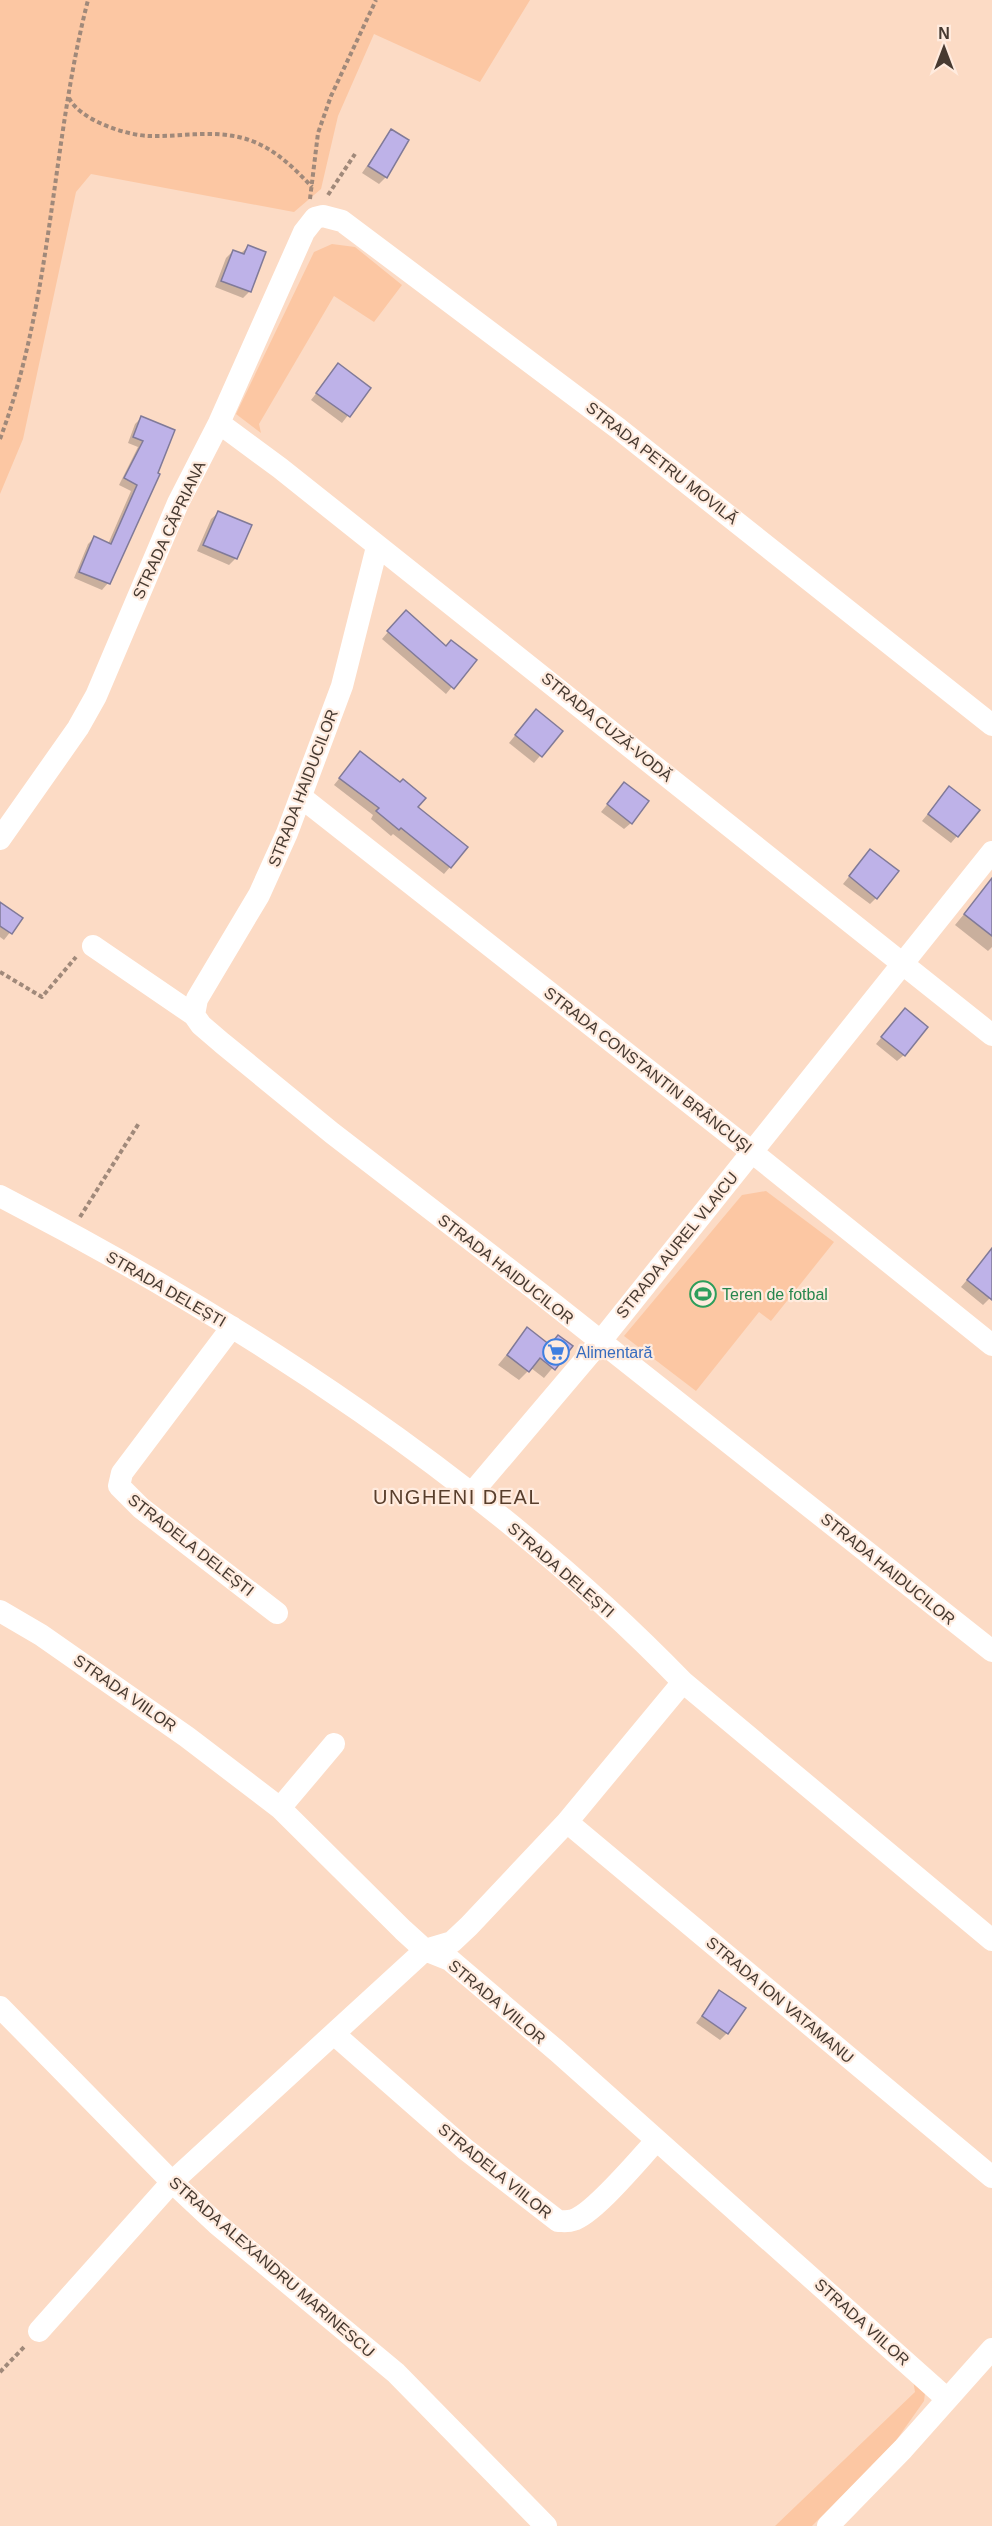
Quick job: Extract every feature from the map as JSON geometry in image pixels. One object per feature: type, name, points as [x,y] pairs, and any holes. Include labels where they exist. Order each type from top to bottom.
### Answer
[{"type":"street","name":"STRADA CĂPRIANA","points":[[0,839],[78,728],[96,696],[178,503],[219,423],[304,232],[315,218],[323,216]]},
{"type":"street","name":"STRADA PETRU MOVILĂ","points":[[323,216],[342,221],[442,293],[619,429],[992,724]]},
{"type":"street","name":"STRADA CUZĂ-VODĂ","points":[[219,423],[280,468],[992,1035]]},
{"type":"street","name":"STRADA HAIDUCILOR","points":[[194,1015],[197,999],[260,895],[301,797],[344,677],[377,547]]},
{"type":"street","name":"STRADA CONSTANTIN BRÂNCUŞI","points":[[301,797],[752,1152],[992,1345]]},
{"type":"street","name":"STRADA AUREL VLAICU","points":[[471,1494],[600,1342],[992,852]]},
{"type":"street","name":"STRADA HAIDUCILOR","points":[[93,946],[194,1015],[201,1025],[222,1043],[332,1133],[992,1651]]},
{"type":"street","name":"STRADA DELEȘTI","points":[[0,1196],[164,1285],[232,1327],[388,1433],[471,1494],[573,1579],[650,1649],[682,1682],[992,1940]]},
{"type":"street","name":"STRADELA DELEȘTI","points":[[232,1327],[122,1473],[120,1486],[148,1514],[277,1612]]},
{"type":"street","name":"STRADA VIILOR","points":[[0,1611],[41,1635],[187,1737],[280,1808],[425,1950],[450,1960],[946,2398]]},
{"type":"street","points":[[39,2331],[172,2182],[425,1950],[452,1942],[469,1926],[567,1822],[682,1682]]},
{"type":"street","points":[[280,1808],[334,1744]]},
{"type":"street","name":"STRADA ION VATAMANU","points":[[567,1822],[992,2177]]},
{"type":"street","name":"STRADA ALEXANDRU MARINESCU","points":[[0,2007],[172,2182],[225,2231],[396,2373],[546,2526]]},
{"type":"street","name":"STRADELA VIILOR","points":[[334,2034],[465,2149],[558,2221],[572,2221],[586,2212],[656,2141]]},
{"type":"street","points":[[828,2526],[903,2449],[992,2349]]},
{"type":"path","points":[[0,439],[30,331],[76,48],[88,0]]},
{"type":"path","points":[[304,232],[318,133],[331,96],[376,0]]},
{"type":"path","points":[[69,97],[74,107],[95,121],[147,136],[202,133],[258,143],[288,162],[312,187]]},
{"type":"path","points":[[323,216],[329,194],[355,154]]},
{"type":"path","points":[[0,972],[42,997],[81,951],[86,946],[93,946]]},
{"type":"path","points":[[70,1233],[139,1123]]},
{"type":"path","points":[[0,2372],[39,2331]]},
{"type":"shaded area","points":[[0,0],[530,0],[480,82],[374,34],[338,116],[321,189],[294,212],[91,174],[76,192],[23,439],[0,494]]},
{"type":"shaded area","points":[[332,244],[355,247],[402,285],[374,322],[334,296],[259,424],[261,433],[236,414],[314,252]]},
{"type":"shaded area","points":[[766,1191],[834,1242],[771,1321],[759,1312],[696,1391],[624,1336],[742,1195]]},
{"type":"shaded area","points":[[913,2380],[925,2393],[924,2401],[895,2442],[812,2526],[775,2526],[915,2392]]},
{"type":"building","points":[[391,129],[409,140],[387,178],[368,166]]},
{"type":"building","points":[[248,245],[266,252],[251,292],[221,281],[233,250],[244,254]]},
{"type":"building","points":[[338,363],[371,388],[350,417],[316,393]]},
{"type":"building","points":[[141,416],[175,430],[158,473],[160,474],[110,584],[79,572],[94,536],[111,544],[137,485],[124,478],[143,441],[133,437]]},
{"type":"building","points":[[218,511],[252,525],[237,559],[203,545]]},
{"type":"building","points":[[406,610],[446,646],[451,640],[477,660],[454,689],[387,631]]},
{"type":"building","points":[[536,709],[563,731],[542,757],[515,735]]},
{"type":"building","points":[[360,751],[400,782],[403,779],[426,798],[418,807],[468,847],[451,868],[401,828],[399,830],[376,811],[379,808],[339,778]]},
{"type":"building","points":[[624,782],[649,801],[632,824],[607,804]]},
{"type":"building","points":[[949,786],[980,810],[958,837],[928,814]]},
{"type":"building","points":[[870,849],[899,871],[877,899],[849,876]]},
{"type":"building","points":[[992,878],[992,936],[964,914]]},
{"type":"building","points":[[0,902],[23,918],[12,934],[0,926]]},
{"type":"building","points":[[905,1008],[928,1027],[905,1056],[881,1037]]},
{"type":"building","points":[[992,1248],[992,1300],[967,1280]]},
{"type":"building","points":[[527,1327],[550,1345],[558,1335],[573,1346],[555,1370],[540,1358],[529,1372],[507,1355]]},
{"type":"building","points":[[719,1990],[746,2008],[728,2034],[702,2016]]},
{"type":"place","name":"Teren de fotbal","points":[[703,1294]]},
{"type":"place","name":"Alimentară","points":[[556,1352]]},
{"type":"district","name":"UNGHENI DEAL","points":[[457,1497]]}]
